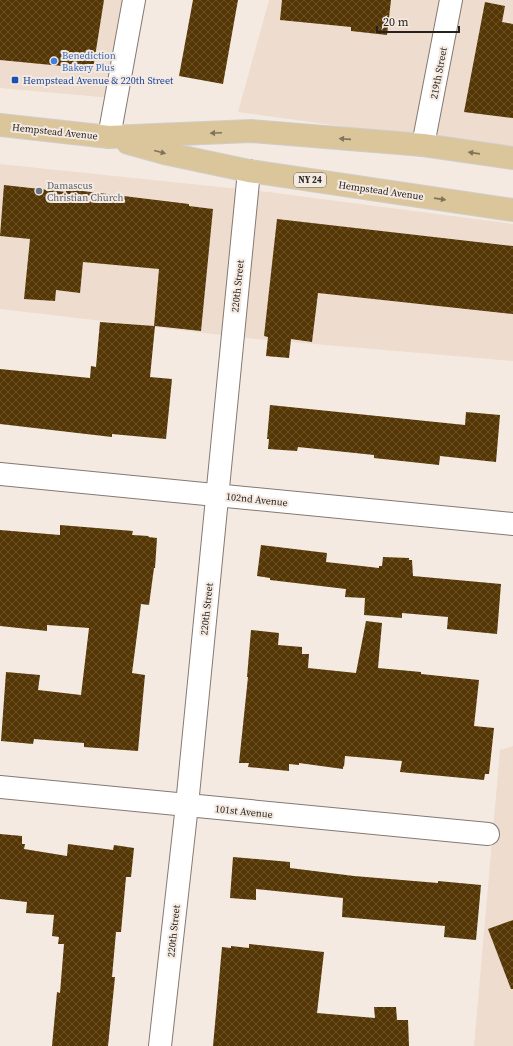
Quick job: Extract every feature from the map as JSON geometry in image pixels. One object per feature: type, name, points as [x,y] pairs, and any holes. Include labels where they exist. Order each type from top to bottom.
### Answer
[{"type":"main road","name":"Hempstead Avenue","points":[[0,125],[109,138],[164,153],[249,171],[513,210]]},
{"type":"main road","name":"Hempstead Avenue","points":[[109,138],[251,131],[423,145],[513,158]]},
{"type":"street","points":[[109,138],[134,0]]},
{"type":"street","name":"219th Street","points":[[423,145],[451,0]]},
{"type":"street","name":"220th Street","points":[[160,1046],[187,805],[249,171]]},
{"type":"street","name":"102nd Avenue","points":[[0,474],[513,524]]},
{"type":"street","name":"101st Avenue","points":[[0,787],[488,834]]},
{"type":"shaded area","points":[[0,0],[141,0],[123,99],[0,88]]},
{"type":"shaded area","points":[[269,0],[513,0],[513,150],[238,112]]},
{"type":"shaded area","points":[[0,164],[268,192],[513,224],[513,361],[256,339],[0,309]]},
{"type":"shaded area","points":[[513,746],[513,1046],[474,1046],[500,750]]},
{"type":"building","points":[[0,0],[104,0],[93,69],[0,60]]},
{"type":"building","points":[[193,0],[238,0],[223,84],[179,76]]},
{"type":"building","points":[[282,0],[391,0],[387,35],[351,31],[351,27],[280,20]]},
{"type":"building","points":[[485,2],[505,6],[502,22],[513,24],[513,118],[464,112]]},
{"type":"building","points":[[4,185],[66,192],[66,189],[189,204],[189,206],[213,209],[201,331],[155,326],[150,377],[172,379],[166,439],[112,434],[112,437],[0,424],[0,369],[90,378],[91,366],[96,367],[100,322],[154,326],[159,269],[83,262],[80,293],[56,290],[55,301],[24,299],[30,239],[0,236]]},
{"type":"building","points":[[277,219],[513,246],[513,314],[318,293],[312,342],[291,339],[289,358],[266,356],[268,337],[264,336]]},
{"type":"building","points":[[270,405],[465,425],[466,412],[500,415],[496,462],[440,456],[439,465],[374,458],[374,455],[298,447],[297,451],[268,449],[269,439],[267,439]]},
{"type":"building","points":[[60,525],[133,531],[132,535],[157,538],[155,568],[149,605],[141,604],[132,673],[145,675],[138,751],[84,747],[84,743],[34,739],[33,744],[1,741],[6,672],[40,675],[38,690],[81,695],[89,628],[47,625],[47,631],[0,626],[0,530],[60,535]]},
{"type":"building","points":[[261,545],[327,553],[326,562],[379,568],[379,566],[382,566],[383,557],[409,558],[409,560],[412,560],[413,576],[501,584],[497,634],[447,629],[448,617],[402,613],[402,618],[364,615],[365,598],[345,597],[346,589],[270,580],[270,578],[257,576]]},
{"type":"building","points":[[366,621],[382,623],[378,668],[479,680],[474,726],[494,728],[489,774],[485,774],[484,780],[400,772],[402,761],[345,756],[343,769],[299,763],[299,765],[289,764],[289,771],[248,767],[249,763],[239,763],[248,677],[251,630],[279,633],[278,645],[302,647],[302,654],[309,654],[308,668],[356,673]]},
{"type":"building","points":[[0,834],[22,836],[22,844],[25,844],[24,849],[67,856],[68,844],[113,850],[114,845],[134,848],[131,877],[126,877],[121,932],[116,932],[112,977],[115,977],[108,1046],[52,1046],[57,992],[60,993],[64,944],[58,944],[59,937],[52,936],[54,915],[26,913],[27,902],[0,899]]},
{"type":"building","points":[[233,857],[290,862],[290,868],[354,876],[481,885],[476,940],[444,937],[445,926],[342,917],[343,898],[256,889],[256,900],[230,898]]},
{"type":"building","points":[[513,920],[513,989],[511,989],[488,929]]},
{"type":"building","points":[[249,944],[324,952],[317,1013],[375,1018],[374,1007],[396,1007],[397,1020],[408,1020],[409,1046],[213,1046],[222,947],[231,948],[231,946],[249,948]]},
{"type":"place","name":"Benediction Bakery Plus","points":[[54,61]]},
{"type":"place","name":"Hempstead Avenue & 220th Street","points":[[15,80]]},
{"type":"place","name":"Damascus Christian Church","points":[[39,191]]}]
